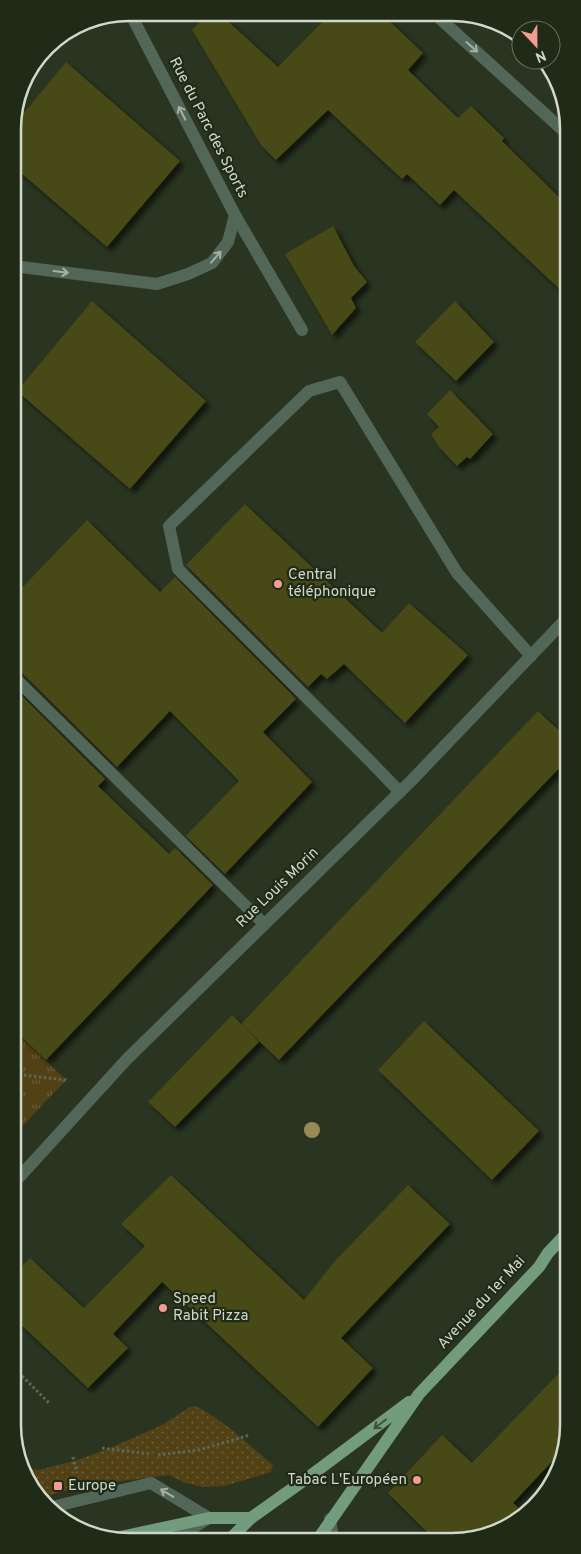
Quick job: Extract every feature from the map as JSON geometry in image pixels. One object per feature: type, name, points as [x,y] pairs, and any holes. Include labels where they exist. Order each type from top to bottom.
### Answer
[{"type":"main road","name":"Avenue du 1er Mai","points":[[322,1533],[419,1394],[539,1267],[548,1253],[560,1240]]},
{"type":"main road","name":"Avenue du 1er Mai","points":[[236,1533],[251,1518],[419,1394]]},
{"type":"main road","points":[[139,1533],[209,1518],[251,1518]]},
{"type":"street","name":"Rue du Parc des Sports","points":[[21,267],[157,284],[188,274],[212,263],[228,242],[235,216],[135,21]]},
{"type":"street","points":[[444,21],[560,126]]},
{"type":"street","points":[[235,216],[302,330]]},
{"type":"street","points":[[400,792],[178,569],[169,526],[308,391],[340,382],[457,574],[531,656]]},
{"type":"street","name":"Rue Louis Morin","points":[[21,1175],[127,1059],[400,792],[560,625]]},
{"type":"street","points":[[21,684],[264,924]]},
{"type":"street","points":[[58,1506],[151,1483],[209,1518],[184,1533]]},
{"type":"street","points":[[330,1519],[332,1533]]},
{"type":"path","points":[[21,1075],[66,1080],[88,1101]]},
{"type":"path","points":[[21,1375],[50,1404]]},
{"type":"path","points":[[102,1448],[162,1455],[199,1450],[250,1435]]},
{"type":"green space","points":[[21,1037],[66,1080],[21,1128]]},
{"type":"green space","points":[[195,1406],[205,1411],[246,1441],[273,1465],[271,1472],[225,1486],[204,1487],[185,1483],[169,1475],[81,1486],[48,1496],[30,1469],[38,1470],[74,1461],[108,1449],[162,1425],[190,1407]]},
{"type":"building","points":[[201,21],[228,21],[278,67],[323,21],[389,21],[423,53],[408,70],[458,118],[471,106],[504,138],[502,141],[560,198],[560,289],[454,190],[440,205],[407,174],[402,179],[328,110],[276,160],[261,145],[192,30]]},
{"type":"building","points":[[66,62],[180,161],[107,247],[21,173],[22,115]]},
{"type":"building","points":[[333,226],[354,266],[367,282],[351,298],[356,308],[332,335],[285,254]]},
{"type":"building","points":[[92,301],[206,401],[130,489],[21,394],[21,386]]},
{"type":"building","points":[[455,301],[494,342],[456,381],[415,342]]},
{"type":"building","points":[[450,390],[493,434],[470,459],[467,457],[457,466],[439,447],[431,434],[439,427],[427,414]]},
{"type":"building","name":"Central téléphonique","points":[[245,504],[382,633],[409,603],[468,655],[405,723],[344,664],[327,679],[321,674],[308,687],[186,565]]},
{"type":"building","points":[[87,520],[160,592],[175,577],[296,699],[263,732],[312,782],[225,874],[186,836],[239,781],[170,711],[117,767],[21,672],[21,589]]},
{"type":"building","points":[[21,695],[105,779],[98,786],[169,854],[175,848],[213,885],[46,1060],[21,1037]]},
{"type":"building","points":[[538,711],[560,731],[560,767],[279,1060],[241,1024]]},
{"type":"building","points":[[232,1015],[259,1042],[175,1127],[148,1102]]},
{"type":"building","points":[[424,1021],[539,1131],[492,1180],[378,1070]]},
{"type":"building","points":[[171,1175],[304,1300],[335,1261],[408,1185],[450,1224],[341,1338],[373,1368],[318,1427],[162,1282],[113,1334],[128,1348],[88,1388],[21,1325],[21,1267],[30,1258],[84,1308],[145,1246],[121,1224]]},
{"type":"building","points":[[560,1372],[560,1432],[556,1453],[554,1459],[513,1503],[519,1509],[518,1510],[500,1522],[473,1531],[428,1533],[388,1493],[442,1435],[472,1463]]},
{"type":"place","name":"Central téléphonique","points":[[278,584]]},
{"type":"place","name":"Speed Rabit Pizza","points":[[163,1308]]},
{"type":"place","name":"Tabac L'Européen","points":[[417,1480]]},
{"type":"place","name":"Europe","points":[[58,1486]]}]
